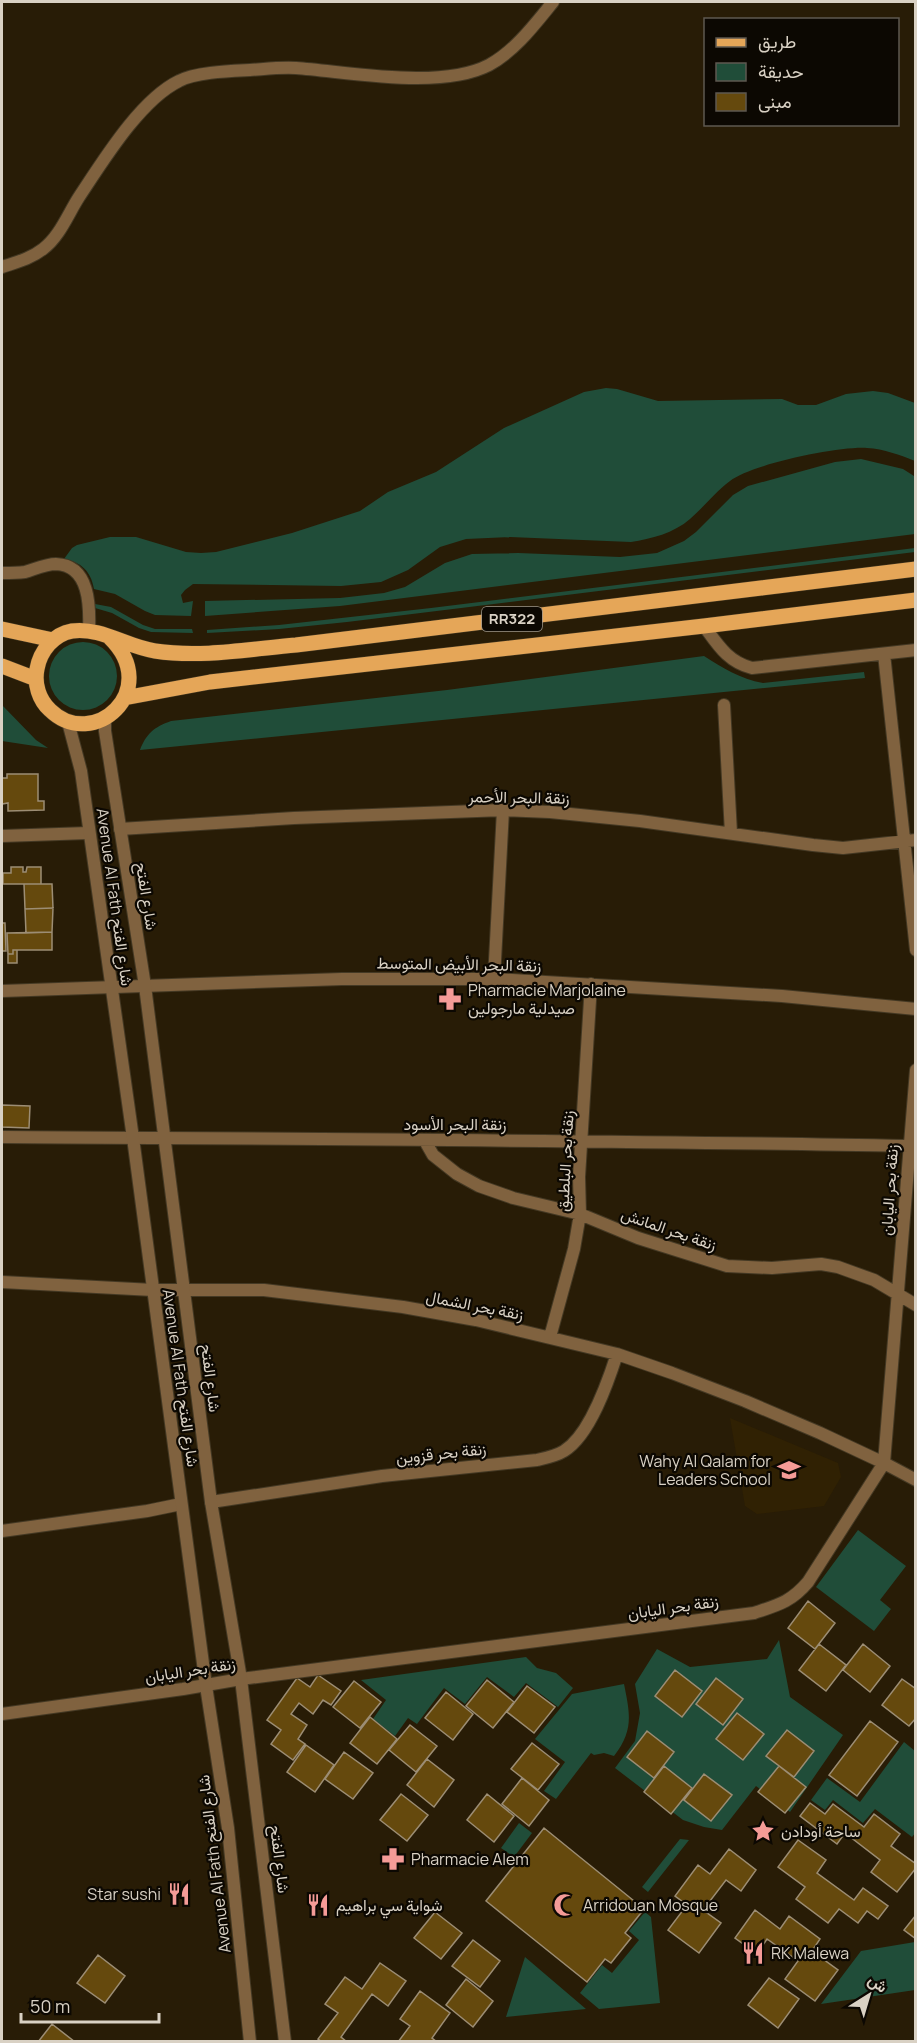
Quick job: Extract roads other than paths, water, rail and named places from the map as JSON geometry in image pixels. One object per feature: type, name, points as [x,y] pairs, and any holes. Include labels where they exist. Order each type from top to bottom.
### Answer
[{"type":"main road","name":"RR322","points":[[53,640],[72,631],[89,631],[142,648],[176,653],[296,645],[915,569]]},
{"type":"main road","name":"RR322","points":[[124,698],[210,681],[915,600]]},
{"type":"main road","points":[[2,629],[53,640],[40,657],[36,679],[39,693],[45,705],[56,715],[68,722],[81,724],[105,718],[120,707],[129,686],[128,666],[120,647],[111,638]]},
{"type":"main road","points":[[2,666],[36,679]]},
{"type":"street","points":[[2,267],[26,259],[44,248],[57,234],[118,140],[153,98],[180,80],[222,72],[292,68],[429,79],[462,75],[489,65],[509,51],[553,2]]},
{"type":"street","points":[[2,573],[21,573],[56,564],[70,567],[80,576],[87,591],[89,631]]},
{"type":"street","points":[[704,626],[727,656],[734,662],[753,668],[915,650]]},
{"type":"street","points":[[884,654],[909,841],[915,950]]},
{"type":"street","points":[[724,705],[731,833]]},
{"type":"street","name":"شارع الفتح","points":[[105,718],[105,731],[145,986],[166,1139],[183,1291],[211,1502],[241,1679],[285,2042]]},
{"type":"street","name":"Avenue Al Fath شارع الفتح","points":[[68,722],[81,771],[133,1138],[206,1686],[228,1828],[250,2042]]},
{"type":"street","points":[[494,979],[503,810]]},
{"type":"street","name":"زنقة البحر الأحمر","points":[[120,829],[294,818],[503,810],[573,814],[843,848],[909,841]]},
{"type":"street","points":[[2,836],[88,833]]},
{"type":"street","name":"زنقة البحر الأبيض المتوسط","points":[[2,991],[342,979],[494,979],[782,996],[915,1009]]},
{"type":"street","name":"زنقة بحر البلطيق","points":[[550,1337],[574,1249],[580,1214],[591,984]]},
{"type":"street","name":"زنقة بحر اليابان","points":[[2,1714],[206,1686],[241,1679],[754,1613],[783,1604],[796,1596],[808,1582],[884,1463],[915,1070]]},
{"type":"street","name":"زنقة البحر الأسود","points":[[2,1137],[425,1141],[582,1140],[908,1146]]},
{"type":"street","name":"زنقة بحر المانش","points":[[425,1141],[434,1155],[457,1174],[479,1186],[513,1198],[580,1214],[649,1242],[727,1266],[772,1268],[821,1264],[855,1272],[874,1280],[915,1305]]},
{"type":"street","name":"زنقة بحر الشمال","points":[[2,1282],[183,1291],[264,1290],[403,1307],[476,1320],[617,1354],[745,1401],[884,1463],[915,1480]]},
{"type":"street","name":"زنقة بحر قزوين","points":[[211,1502],[382,1476],[537,1460],[564,1451],[595,1411],[617,1354]]},
{"type":"street","points":[[2,1531],[147,1511],[181,1504]]},
{"type":"place","name":"Pharmacie Marjolaine صيدلية مارجولين","points":[[450,999]]},
{"type":"place","name":"Wahy Al Qalam for Leaders School","points":[[789,1470]]},
{"type":"place","name":"ساحة أودادن","points":[[763,1831]]},
{"type":"place","name":"Pharmacie Alem","points":[[393,1859]]},
{"type":"place","name":"Star sushi","points":[[179,1894]]},
{"type":"place","name":"شواية سي براهيم","points":[[318,1905]]},
{"type":"place","name":"Arridouan Mosque","points":[[565,1905]]},
{"type":"place","name":"RK Malewa","points":[[753,1953]]}]
